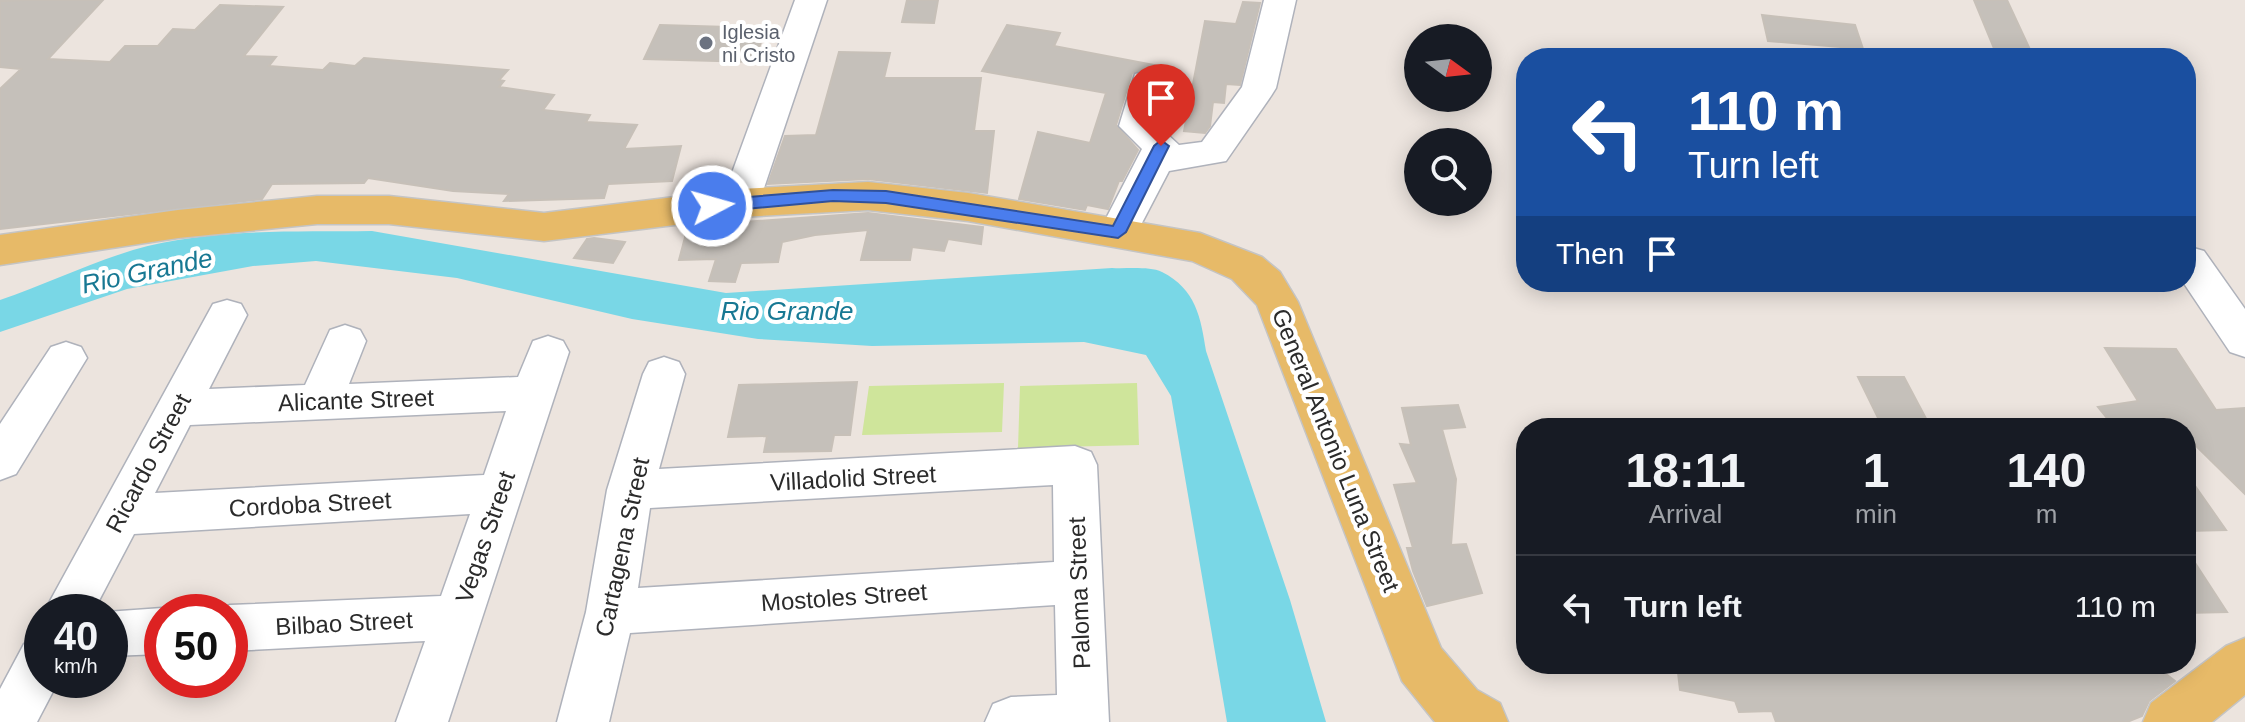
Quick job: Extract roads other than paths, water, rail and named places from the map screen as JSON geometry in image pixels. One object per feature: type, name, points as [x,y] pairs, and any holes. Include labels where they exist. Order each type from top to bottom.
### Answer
[{"type":"main road","name":"General Antonio Luna Street","points":[[0,250],[178,224],[317,210],[389,210],[544,227],[740,203],[833,196],[904,198],[1200,248],[1247,268],[1265,283],[1277,302],[1421,664],[1458,708],[1481,722]]},
{"type":"main road","points":[[2170,722],[2245,663]]},
{"type":"street","points":[[740,203],[811,0]]},
{"type":"street","points":[[1156,161],[1213,152],[1229,132],[1259,88],[1280,0]]},
{"type":"street","points":[[1118,232],[1161,146],[1137,126],[1147,82]]},
{"type":"street","points":[[2196,270],[2245,341]]},
{"type":"street","name":"Ricardo Street","points":[[78,594],[227,315]]},
{"type":"street","points":[[320,401],[345,341]]},
{"type":"street","points":[[0,461],[11,426],[66,358]]},
{"type":"street","name":"Alicante Street","points":[[177,408],[320,401],[542,372]]},
{"type":"street","name":"Vegas Street","points":[[422,722],[542,372]]},
{"type":"street","name":"Cartagena Street","points":[[583,722],[610,612],[630,490],[664,374]]},
{"type":"street","name":"Villadolid Street","points":[[630,490],[1075,465]]},
{"type":"street","name":"Paloma Street","points":[[1075,465],[1083,720]]},
{"type":"street","name":"Cordoba Street","points":[[120,515],[500,493]]},
{"type":"street","name":"Mostoles Street","points":[[610,612],[1078,582]]},
{"type":"street","name":"Bilbao Street","points":[[248,627],[458,617]]},
{"type":"street","points":[[10,722],[24,695]]},
{"type":"street","points":[[1011,722],[1083,720]]},
{"type":"water","name":"Rio Grande","points":[[372,231],[726,293],[1112,268],[1144,268],[1162,272],[1183,287],[1199,316],[1206,351],[1290,600],[1326,722],[1227,722],[1171,396],[1146,355],[1084,342],[872,346],[758,339],[632,319],[457,278],[316,261],[253,266],[127,289],[0,332],[0,300],[133,250],[221,235]]},
{"type":"place","name":"Iglesia ni Cristo","points":[[706,43]]}]
